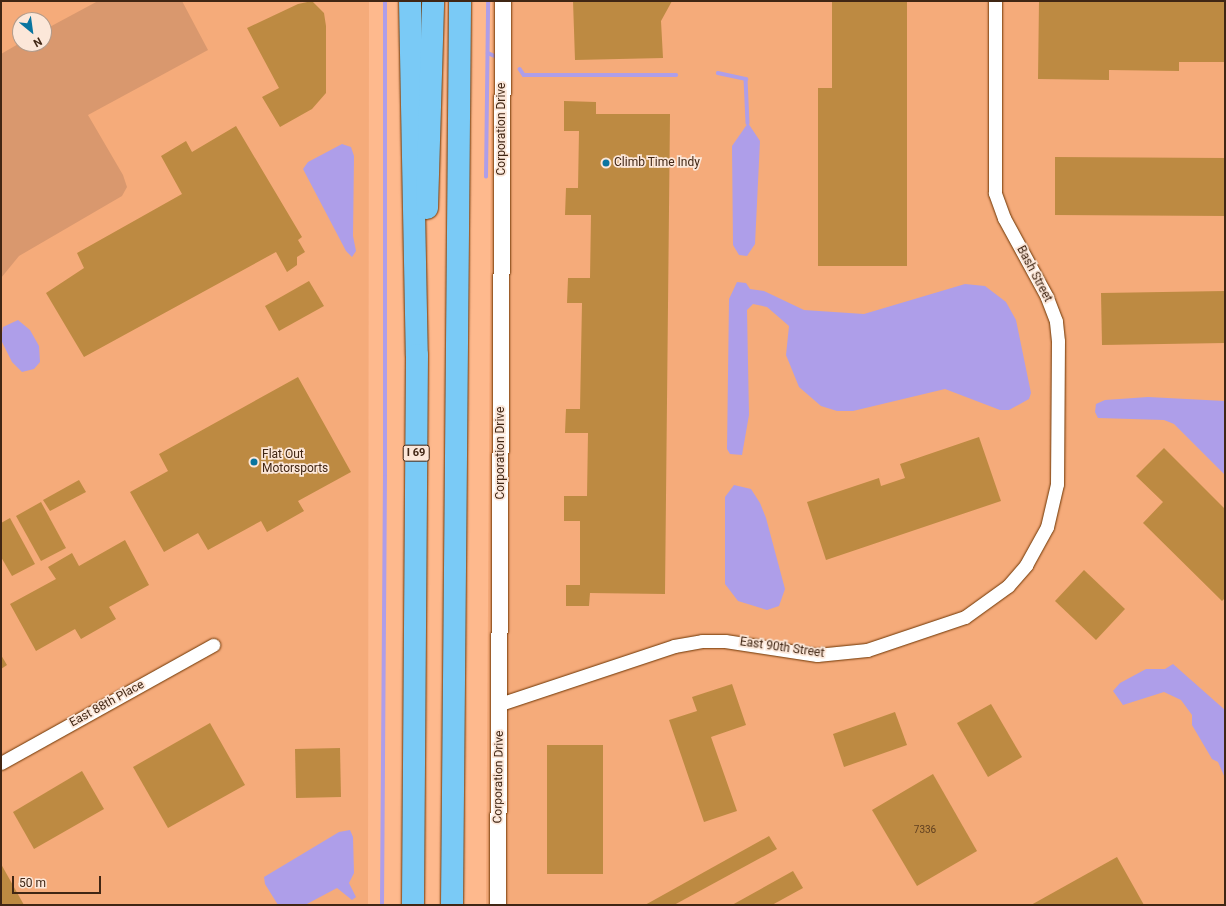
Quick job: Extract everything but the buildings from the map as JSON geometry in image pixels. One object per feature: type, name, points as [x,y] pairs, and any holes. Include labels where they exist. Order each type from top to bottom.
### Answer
[{"type":"highway","name":"I 69","points":[[410,1],[417,355],[413,905]]},
{"type":"highway","points":[[417,355],[430,171],[433,1]]},
{"type":"highway","points":[[452,905],[460,1]]},
{"type":"street","name":"Corporation Drive","points":[[498,905],[502,1]]},
{"type":"street","name":"Bash Street","points":[[995,1],[996,193],[1004,218],[1047,297],[1058,336],[1057,484],[1050,516],[1038,547]]},
{"type":"street","name":"East 90th Street","points":[[500,704],[674,646],[702,641],[725,641],[817,655],[867,650],[958,620],[972,613],[1008,586],[1038,547]]},
{"type":"street","name":"East 88th Place","points":[[1,763],[213,645]]},
{"type":"shaded area","points":[[1,1],[369,1],[368,905],[1,905]]},
{"type":"shaded area","points":[[98,1],[182,1],[208,50],[88,115],[123,175],[127,187],[122,196],[19,256],[1,278],[1,54],[12,48],[12,52],[52,52],[52,26]]},
{"type":"shaded area","points":[[492,1],[1225,1],[1225,905],[486,905]]},
{"type":"shaded area","points":[[748,123],[760,141],[755,244],[747,256],[739,255],[733,245],[732,146]]},
{"type":"shaded area","points":[[342,144],[351,147],[354,156],[353,236],[356,251],[352,257],[346,251],[303,169],[308,162]]},
{"type":"shaded area","points":[[737,282],[746,283],[750,289],[764,291],[804,310],[864,314],[965,284],[985,286],[1006,302],[1016,320],[1031,393],[1029,399],[1009,410],[1000,410],[945,389],[853,411],[837,411],[821,406],[799,387],[786,355],[789,326],[767,307],[753,304],[747,310],[749,415],[742,455],[730,454],[727,449],[729,299]]},
{"type":"shaded area","points":[[18,320],[30,330],[39,346],[40,362],[34,369],[22,372],[12,362],[1,340],[3,327]]},
{"type":"shaded area","points":[[1148,397],[1225,401],[1225,475],[1174,424],[1164,420],[1098,418],[1095,412],[1096,404],[1105,400]]},
{"type":"shaded area","points":[[734,485],[751,489],[760,503],[766,518],[785,589],[779,606],[767,610],[738,601],[725,584],[725,497]]},
{"type":"shaded area","points":[[1173,664],[1225,710],[1225,778],[1218,762],[1212,759],[1192,725],[1192,715],[1181,700],[1164,692],[1123,705],[1113,691],[1120,683],[1146,669],[1165,669]]},
{"type":"shaded area","points":[[350,830],[353,837],[354,873],[349,883],[356,897],[352,900],[337,888],[305,905],[278,905],[265,884],[264,877],[339,832]]},
{"type":"waterway","points":[[382,905],[385,474],[385,1]]},
{"type":"waterway","points":[[486,177],[488,1]]},
{"type":"waterway","points":[[488,53],[495,56]]},
{"type":"waterway","points":[[520,69],[524,75],[676,75]]},
{"type":"waterway","points":[[718,73],[746,79],[748,123]]},
{"type":"place","name":"Climb Time Indy","points":[[606,163]]},
{"type":"place","name":"Flat Out Motorsports","points":[[254,462]]}]
